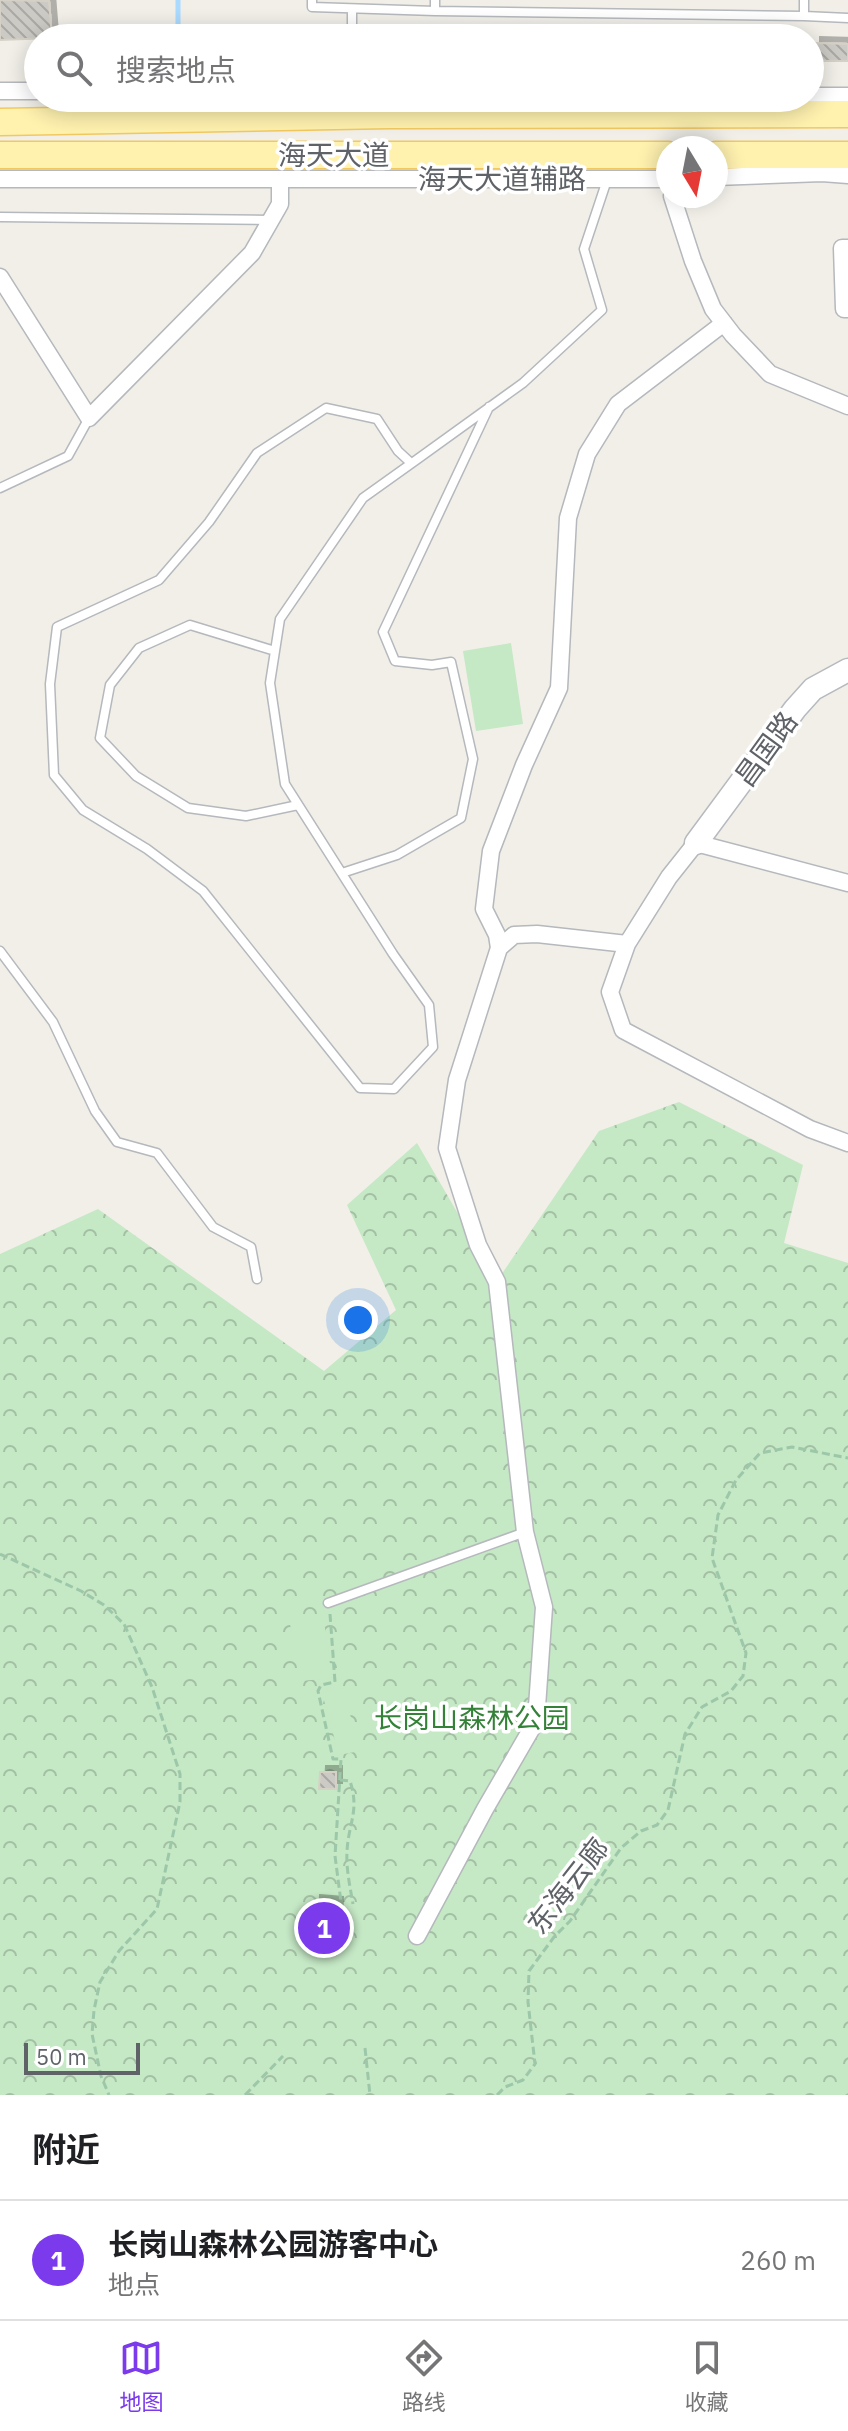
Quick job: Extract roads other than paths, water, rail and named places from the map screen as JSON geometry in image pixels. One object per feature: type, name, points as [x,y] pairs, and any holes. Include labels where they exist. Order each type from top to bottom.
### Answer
[{"type":"main road","name":"海天大道","points":[[0,122],[389,115],[848,114]]},
{"type":"main road","name":"海天大道","points":[[0,155],[656,171]]},
{"type":"main road","points":[[728,155],[848,155]]},
{"type":"main road","name":"昌国路","points":[[696,843],[795,709],[813,689],[848,670]]},
{"type":"street","points":[[0,91],[24,91]]},
{"type":"street","points":[[824,96],[848,96]]},
{"type":"street","name":"海天大道辅路","points":[[0,179],[607,179],[656,172]]},
{"type":"street","points":[[728,177],[848,175]]},
{"type":"street","points":[[0,277],[89,418],[252,253],[280,204],[280,179]]},
{"type":"street","points":[[676,208],[713,309],[724,323],[770,374],[848,406]]},
{"type":"street","points":[[848,248],[842,248],[844,309],[848,309]]},
{"type":"street","points":[[417,1936],[536,1721],[544,1607],[525,1532],[497,1282],[478,1245],[447,1148],[457,1080],[499,948],[497,935],[484,909],[491,851],[524,765],[559,688],[568,518],[587,454],[618,404],[724,323]]},
{"type":"street","points":[[848,883],[696,843],[669,877],[627,944],[610,992],[623,1030],[810,1129],[848,1143]]},
{"type":"street","points":[[499,948],[514,935],[537,934],[627,944]]},
{"type":"lane","points":[[312,0],[312,7],[352,9],[848,18]]},
{"type":"lane","points":[[435,0],[435,11]]},
{"type":"lane","points":[[585,0],[585,11]]},
{"type":"lane","points":[[804,0],[804,16]]},
{"type":"lane","points":[[352,9],[352,24]]},
{"type":"lane","points":[[411,463],[398,451],[377,419],[326,408],[257,453],[209,522],[159,580],[57,627],[50,684],[54,775],[83,810],[147,849],[203,891],[360,1088],[394,1089],[433,1047],[429,1005],[285,784],[270,683],[280,619],[363,498],[523,383],[602,310],[584,249],[607,179]]},
{"type":"lane","points":[[0,217],[271,220]]},
{"type":"lane","points":[[342,873],[397,855],[461,818],[473,759],[451,662],[432,665],[395,661],[383,632],[489,407]]},
{"type":"lane","points":[[0,488],[68,456],[89,418]]},
{"type":"lane","points":[[275,651],[190,625],[139,648],[110,685],[100,738],[136,776],[188,808],[246,816],[298,805]]},
{"type":"lane","points":[[0,951],[53,1022],[95,1111],[117,1142],[157,1153],[213,1227],[251,1247],[257,1279]]},
{"type":"lane","points":[[328,1603],[525,1532]]},
{"type":"waterway","points":[[178,0],[178,24]]},
{"type":"place","name":"长岗山森林公园游客中心","points":[[324,1928]]},
{"type":"park label","name":"长岗山森林公园","points":[[472,1718]]}]
